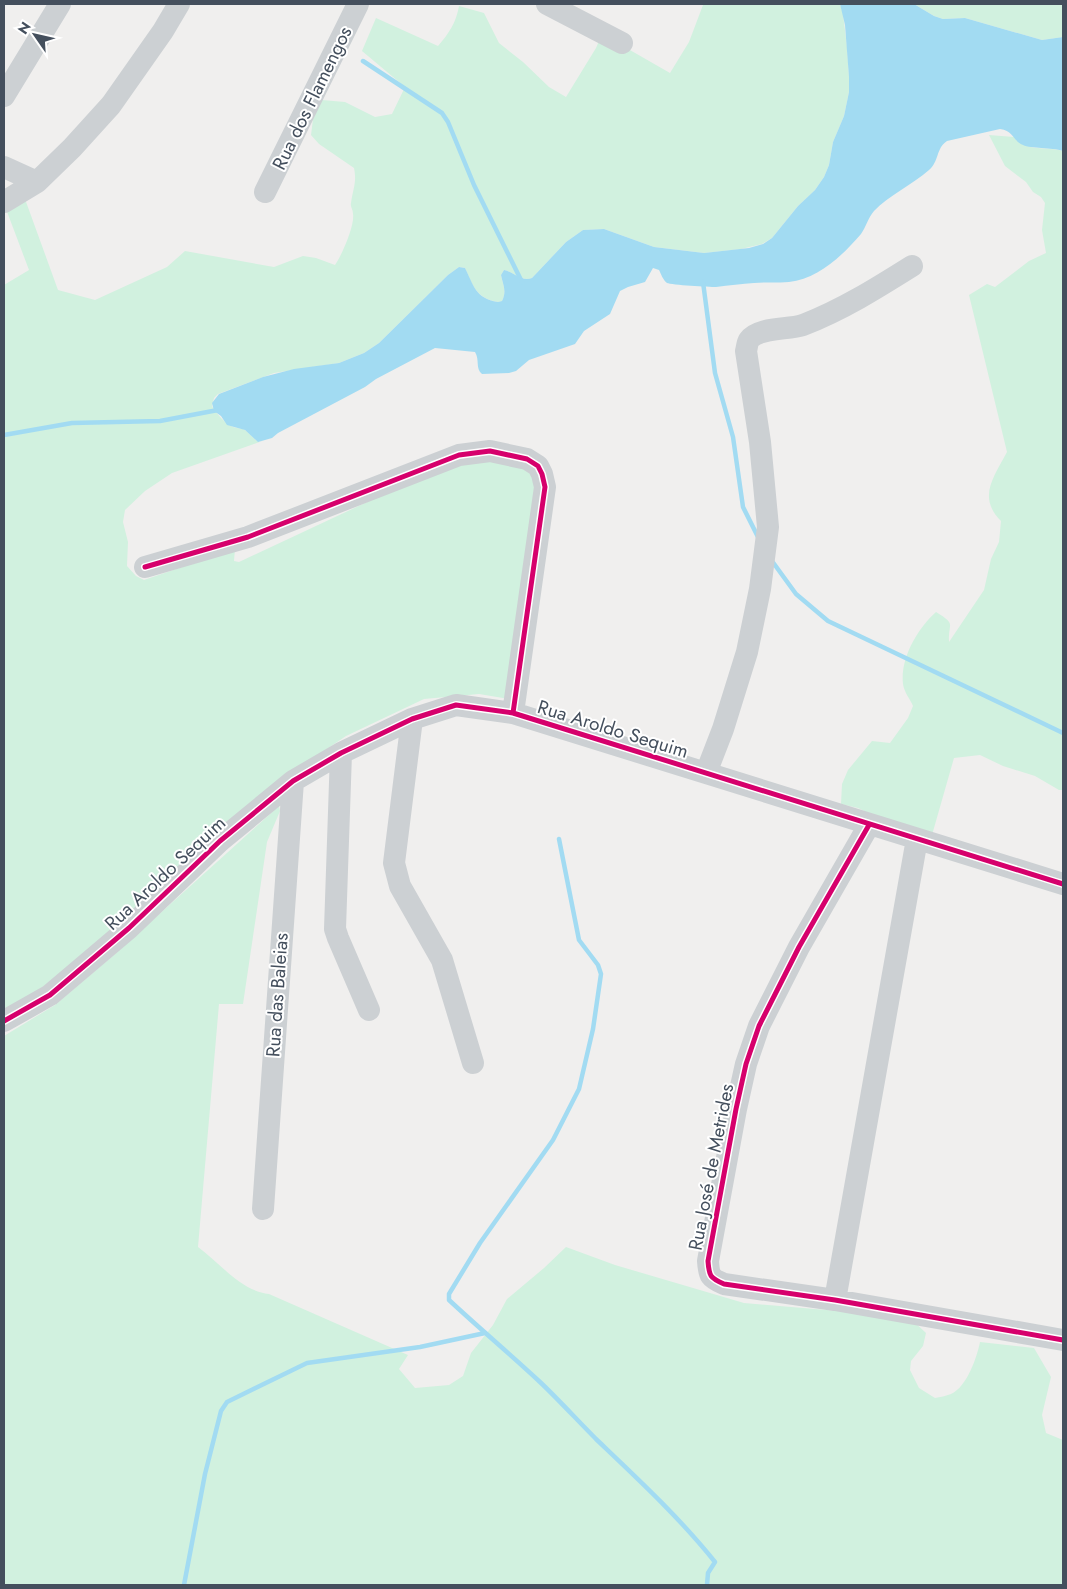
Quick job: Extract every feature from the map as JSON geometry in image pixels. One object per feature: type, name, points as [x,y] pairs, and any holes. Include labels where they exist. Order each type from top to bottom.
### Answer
[{"type":"street","points":[[4,96],[60,4]]},
{"type":"street","points":[[4,202],[37,182],[72,148],[111,105],[163,31],[179,4]]},
{"type":"street","name":"Rua dos Flamengos","points":[[265,192],[358,4]]},
{"type":"street","points":[[547,4],[622,42]]},
{"type":"street","points":[[4,167],[37,182]]},
{"type":"street","points":[[706,773],[723,729],[747,652],[760,589],[768,527],[760,442],[746,351],[748,341],[755,334],[765,331],[803,325],[864,296],[912,266]]},
{"type":"street","points":[[145,567],[248,537],[459,455],[490,452],[527,459],[538,466],[545,487],[513,713]]},
{"type":"street","name":"Rua Aroldo Sequim","points":[[4,1021],[50,996],[129,928],[220,841],[293,781],[341,753],[412,719],[456,704],[513,713],[1063,884]]},
{"type":"street","points":[[412,719],[394,863],[400,886],[442,960],[473,1063]]},
{"type":"street","points":[[341,753],[335,929],[369,1010]]},
{"type":"street","name":"Rua das Baleias","points":[[263,1209],[293,781]]},
{"type":"street","name":"Rua José de Metrides","points":[[870,825],[799,948],[759,1026],[746,1064],[736,1109],[708,1260],[708,1273],[714,1280],[724,1284],[835,1300],[1063,1340]]},
{"type":"street","points":[[835,1300],[917,839]]},
{"type":"green space","points":[[701,4],[840,4],[843,14],[849,77],[849,92],[844,116],[833,142],[829,165],[824,177],[815,190],[798,206],[772,238],[762,244],[741,249],[704,253],[654,247],[604,229],[583,230],[566,242],[532,278],[524,279],[504,270],[501,275],[504,294],[502,301],[498,302],[485,298],[480,294],[473,286],[465,268],[459,267],[448,275],[379,343],[364,353],[339,363],[274,373],[218,394],[214,398],[212,406],[223,420],[231,426],[245,430],[259,442],[265,440],[172,473],[145,491],[125,510],[123,522],[128,542],[127,566],[136,576],[144,580],[235,549],[234,561],[239,562],[412,481],[472,460],[516,461],[538,469],[509,699],[479,694],[424,699],[346,736],[262,793],[73,968],[4,1011],[4,285],[29,270],[6,209],[25,199],[58,290],[95,300],[167,267],[185,251],[274,267],[303,256],[316,258],[335,265],[352,225],[353,214],[351,204],[355,173],[354,168],[319,144],[311,135],[313,119],[322,100],[345,102],[375,117],[392,114],[405,87],[362,51],[376,18],[438,46],[452,28],[459,6],[484,13],[499,43],[523,62],[549,87],[566,97],[596,48],[602,34],[670,73],[689,42],[703,5]]},
{"type":"green space","points":[[914,4],[1063,4],[1063,37],[1042,40],[965,18],[943,19]]},
{"type":"green space","points":[[989,135],[1014,137],[1019,142],[1030,147],[1063,151],[1063,790],[1059,790],[1035,776],[1003,766],[980,755],[954,758],[932,835],[885,821],[858,808],[841,804],[842,784],[848,770],[872,741],[890,743],[908,718],[913,706],[903,684],[903,674],[907,654],[912,644],[923,626],[936,612],[947,619],[950,624],[949,642],[984,590],[991,559],[999,542],[1001,521],[990,504],[989,495],[993,478],[1007,452],[969,295],[987,284],[995,287],[1029,261],[1046,253],[1042,230],[1045,203],[1041,197],[1033,192],[1026,182],[1005,166]]},
{"type":"green space","points":[[279,806],[280,811],[267,842],[243,1004],[219,1004],[198,1247],[249,1288],[269,1294],[408,1355],[399,1369],[415,1388],[449,1385],[463,1376],[471,1353],[493,1325],[507,1299],[566,1247],[615,1265],[744,1303],[909,1317],[926,1333],[923,1346],[911,1361],[910,1370],[919,1388],[935,1398],[951,1394],[962,1385],[974,1363],[980,1342],[1034,1348],[1051,1377],[1042,1415],[1046,1433],[1063,1440],[1063,1585],[4,1585],[4,1036],[55,1005],[114,955]]},
{"type":"water","points":[[840,4],[914,4],[943,19],[965,18],[1042,40],[1063,37],[1063,151],[1027,146],[1019,143],[1005,130],[1000,129],[947,141],[941,147],[932,167],[880,206],[872,214],[863,231],[854,242],[838,258],[820,271],[800,280],[789,282],[716,287],[667,283],[659,270],[653,268],[645,282],[620,291],[610,314],[584,331],[575,344],[529,360],[516,371],[482,374],[475,352],[435,348],[272,438],[258,442],[245,430],[227,425],[221,416],[214,411],[212,403],[219,394],[263,377],[294,369],[339,363],[364,353],[379,343],[448,275],[459,267],[465,268],[473,286],[484,298],[498,302],[502,301],[504,294],[501,275],[504,270],[524,279],[532,278],[566,242],[583,230],[604,229],[654,247],[704,253],[749,248],[763,244],[772,238],[798,206],[815,190],[824,177],[829,165],[833,142],[844,116],[849,92],[845,25]]},
{"type":"waterway","points":[[363,61],[442,113],[448,122],[474,185],[522,282]]},
{"type":"waterway","points":[[703,282],[715,373],[733,437],[743,507],[758,537]]},
{"type":"waterway","points":[[4,435],[72,423],[160,421],[218,410]]},
{"type":"waterway","points":[[772,561],[796,594],[828,621],[1063,733]]},
{"type":"waterway","points":[[559,839],[579,940],[598,965],[601,974],[593,1029],[579,1089],[553,1140],[480,1243],[449,1294],[449,1300],[540,1382],[687,1529],[715,1562],[708,1573],[707,1585]]},
{"type":"waterway","points":[[184,1585],[205,1474],[221,1411],[227,1402],[307,1363],[420,1347],[485,1333]]},
{"type":"cycle path","points":[[145,567],[248,537],[459,455],[490,451],[527,459],[538,466],[545,487],[513,713]]},
{"type":"cycle path","points":[[4,1021],[50,995],[129,928],[220,841],[293,781],[341,753],[412,719],[456,705],[513,713],[1063,884]]},
{"type":"cycle path","points":[[869,825],[799,947],[759,1026],[746,1064],[736,1109],[708,1261],[710,1273],[713,1278],[724,1284],[835,1300],[1063,1340]]}]
